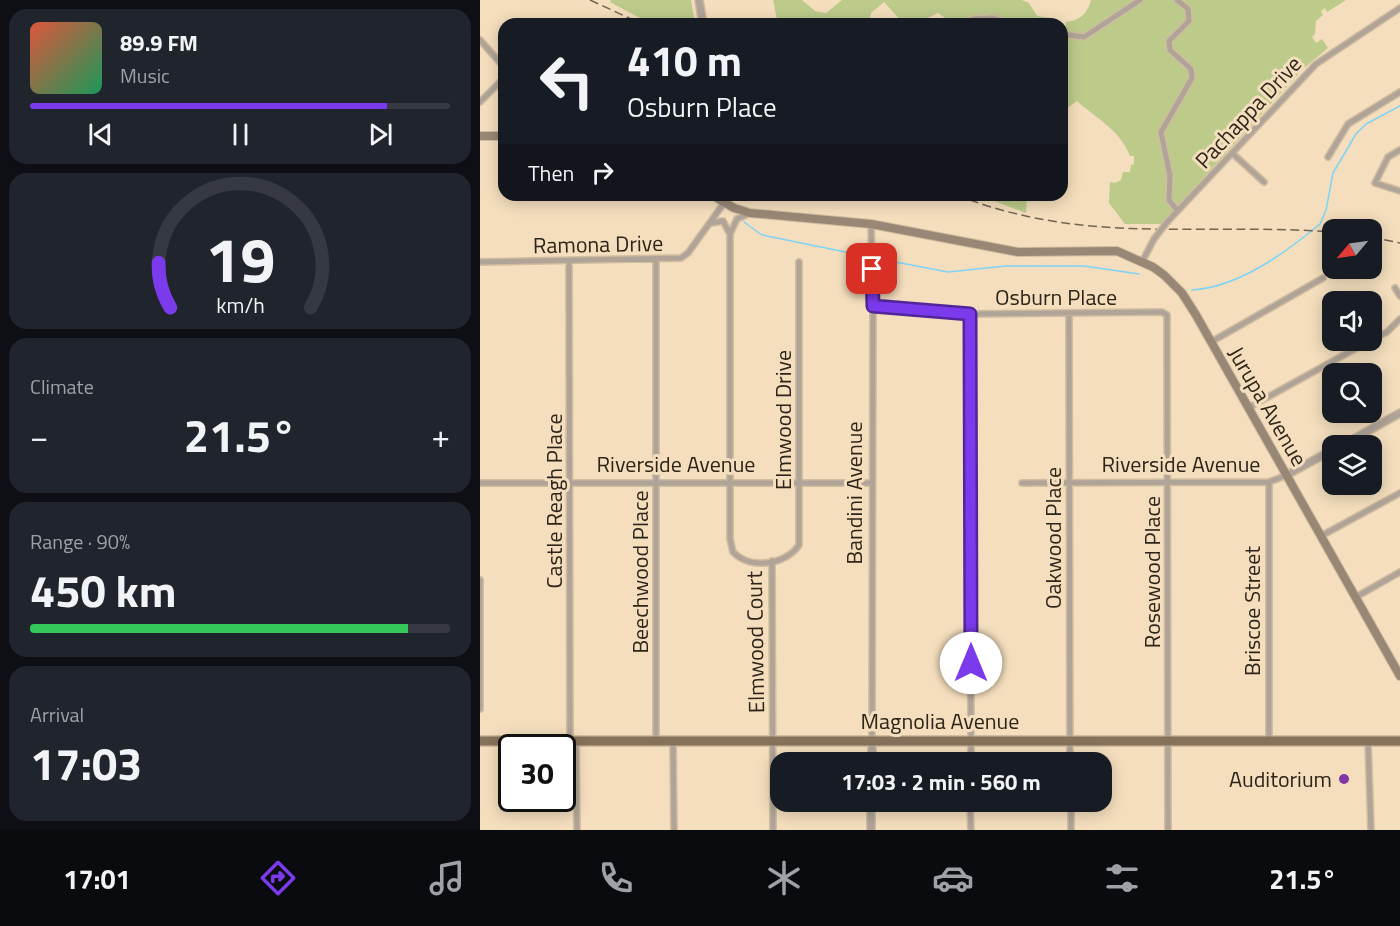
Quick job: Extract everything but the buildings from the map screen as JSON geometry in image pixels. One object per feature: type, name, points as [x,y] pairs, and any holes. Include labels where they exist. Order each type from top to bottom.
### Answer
[{"type":"main road","points":[[480,136],[498,136]]},
{"type":"main road","name":"Jurupa Avenue","points":[[721,201],[750,213],[871,224],[1018,252],[1117,251],[1142,261],[1164,275],[1182,293],[1211,342],[1356,597],[1396,660],[1400,676]]},
{"type":"main road","name":"Magnolia Avenue","points":[[576,740],[1269,739],[1400,741]]},
{"type":"main road","name":"Magnolia Avenue","points":[[480,741],[498,741]]},
{"type":"street","points":[[699,0],[702,18]]},
{"type":"street","points":[[1068,35],[1084,37],[1140,0]]},
{"type":"street","points":[[1177,0],[1188,9],[1189,21],[1169,41],[1170,50],[1191,69],[1192,78],[1161,132],[1169,169],[1169,200],[1177,210]]},
{"type":"street","name":"Pachappa Drive","points":[[1142,261],[1168,220],[1316,64],[1400,8]]},
{"type":"street","points":[[480,40],[498,60]]},
{"type":"street","points":[[480,102],[498,84]]},
{"type":"street","points":[[1328,157],[1348,124],[1400,92]]},
{"type":"street","points":[[1400,150],[1388,157],[1375,183],[1400,191]]},
{"type":"street","points":[[1232,153],[1264,182]]},
{"type":"street","name":"Ramona Drive","points":[[480,262],[674,260],[685,256],[724,203]]},
{"type":"street","points":[[730,234],[737,219],[750,213]]},
{"type":"street","points":[[711,223],[723,221],[730,234]]},
{"type":"street","name":"Bandini Avenue","points":[[871,224],[873,306],[872,752]]},
{"type":"street","name":"Elmwood Court","points":[[730,234],[730,539],[733,552],[749,563],[772,561],[773,830]]},
{"type":"street","name":"Beechwood Place","points":[[656,260],[656,741]]},
{"type":"street","name":"Castle Reagh Place","points":[[569,261],[573,734]]},
{"type":"street","name":"Elmwood Drive","points":[[772,561],[789,556],[800,545],[799,262]]},
{"type":"street","points":[[1211,342],[1322,279]]},
{"type":"street","points":[[1395,288],[1400,296]]},
{"type":"street","name":"Osburn Place","points":[[873,306],[970,314],[1162,312],[1167,315]]},
{"type":"street","points":[[970,314],[971,752]]},
{"type":"street","name":"Oakwood Place","points":[[1070,314],[1070,752]]},
{"type":"street","name":"Rosewood Place","points":[[1167,315],[1168,830]]},
{"type":"street","points":[[1382,334],[1400,319]]},
{"type":"street","points":[[1248,408],[1351,351]]},
{"type":"street","points":[[1361,435],[1400,413]]},
{"type":"street","name":"Riverside Avenue","points":[[1022,483],[1269,482],[1322,456]]},
{"type":"street","name":"Briscoe Street","points":[[1269,482],[1269,739]]},
{"type":"street","name":"Riverside Avenue","points":[[480,483],[872,483]]},
{"type":"street","points":[[1321,536],[1400,493]]},
{"type":"street","points":[[1356,597],[1400,572]]},
{"type":"street","points":[[480,580],[480,709]]},
{"type":"street","points":[[673,741],[674,830]]},
{"type":"street","points":[[1368,741],[1371,830]]},
{"type":"street","name":"Castle Reagh Place","points":[[576,808],[577,830]]},
{"type":"street","points":[[871,812],[871,830]]},
{"type":"street","points":[[970,812],[970,830]]},
{"type":"street","points":[[1071,812],[1071,830]]},
{"type":"green space","points":[[611,0],[691,0],[694,18],[640,18],[610,2]]},
{"type":"green space","points":[[773,0],[802,0],[815,11],[826,13],[842,0],[1022,0],[1029,3],[1037,16],[1051,18],[945,18],[938,13],[928,18],[899,18],[884,2],[871,13],[870,18],[777,18]]},
{"type":"green space","points":[[1091,0],[1346,0],[1327,12],[1325,8],[1321,11],[1323,15],[1316,21],[1315,34],[1312,37],[1316,43],[1322,39],[1328,48],[1303,69],[1161,224],[1125,224],[1109,203],[1110,182],[1115,183],[1121,180],[1123,172],[1130,172],[1131,165],[1134,164],[1134,156],[1130,156],[1121,139],[1114,132],[1077,101],[1068,108],[1068,22],[1076,20],[1088,9]]},
{"type":"green space","points":[[994,201],[1027,201],[1026,213]]},
{"type":"waterway","points":[[1192,290],[1227,282],[1260,267],[1320,224],[1326,210],[1333,173],[1356,134],[1366,124],[1400,106]]},
{"type":"waterway","points":[[744,222],[762,235],[865,256]]},
{"type":"waterway","points":[[880,259],[948,272],[1006,266],[1084,266],[1139,274]]},
{"type":"railway","points":[[590,0],[629,18]]},
{"type":"railway","points":[[975,201],[1004,211],[1051,221],[1097,226],[1143,229],[1322,232]]},
{"type":"railway","points":[[1382,239],[1400,243]]},
{"type":"place","name":"Auditorium","points":[[1344,779]]},
{"type":"route","points":[[872,269],[873,306],[970,314],[971,663]]}]
